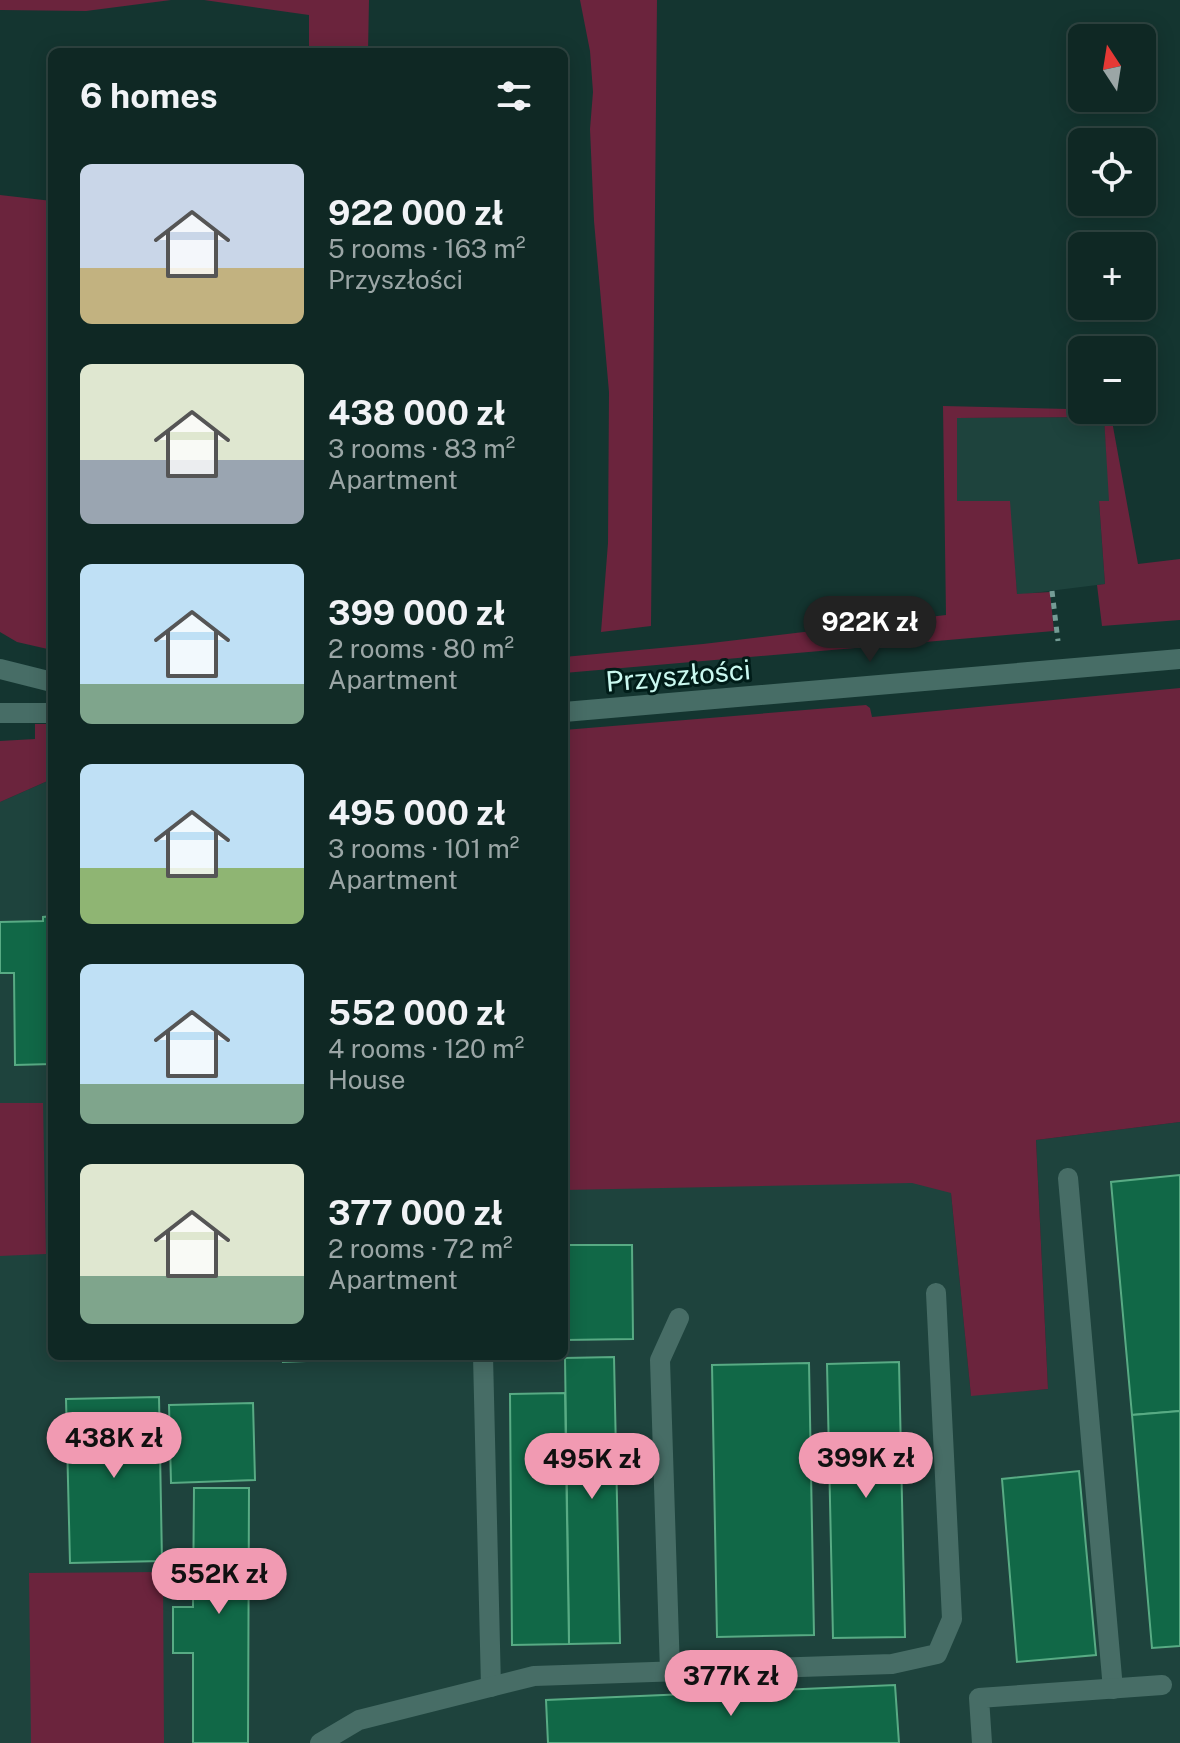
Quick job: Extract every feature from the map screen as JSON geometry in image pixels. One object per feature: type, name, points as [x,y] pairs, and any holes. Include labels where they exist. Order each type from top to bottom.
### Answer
[{"type":"street","name":"Przyszłości","points":[[568,712],[1180,659]]},
{"type":"street","points":[[0,669],[48,681]]},
{"type":"street","points":[[0,713],[48,713]]},
{"type":"street","points":[[1068,1178],[1113,1689]]},
{"type":"street","points":[[320,1743],[359,1720],[534,1676],[892,1664],[937,1654],[952,1619],[936,1293]]},
{"type":"street","points":[[670,1672],[660,1360],[679,1318]]},
{"type":"street","points":[[483,1360],[491,1687]]},
{"type":"street","points":[[982,1743],[979,1698],[1162,1685]]},
{"type":"path","points":[[1052,591],[1058,641]]},
{"type":"shaded area","points":[[0,0],[171,0],[86,11],[0,10]]},
{"type":"shaded area","points":[[204,0],[369,0],[368,48],[309,48],[309,15]]},
{"type":"shaded area","points":[[580,0],[657,0],[651,626],[601,632],[608,543],[609,392],[594,221],[590,51]]},
{"type":"shaded area","points":[[0,195],[48,201],[48,649],[17,642],[0,632]]},
{"type":"shaded area","points":[[943,406],[1068,409],[1068,417],[957,418],[957,501],[1010,501],[1017,594],[1050,592],[1054,631],[568,673],[568,657],[946,615]]},
{"type":"shaded area","points":[[1068,417],[1068,424],[1104,424],[1110,501],[1099,501],[1105,584],[1017,595],[1009,502],[957,501],[957,418]]},
{"type":"shaded area","points":[[1104,424],[1113,424],[1138,564],[1180,559],[1180,620],[1102,626],[1097,585],[1105,584],[1099,501],[1109,501]]},
{"type":"shaded area","points":[[1180,688],[1180,1122],[1036,1140],[1048,1389],[971,1396],[951,1193],[912,1183],[568,1190],[568,730],[866,705],[872,717]]},
{"type":"shaded area","points":[[35,724],[48,724],[48,781],[0,802],[0,741],[35,739]]},
{"type":"shaded area","points":[[568,748],[951,1193],[971,1395],[1048,1389],[1036,1140],[1180,1122],[1180,1743],[0,1743],[0,802],[48,781],[48,1360],[568,1360]]},
{"type":"shaded area","points":[[0,1103],[43,1103],[46,1254],[0,1256]]},
{"type":"shaded area","points":[[163,1572],[164,1743],[31,1743],[29,1573]]},
{"type":"building","points":[[48,916],[48,1064],[15,1065],[14,973],[0,973],[0,922],[43,921],[43,917]]},
{"type":"building","points":[[1180,1175],[1180,1411],[1132,1415],[1111,1182]]},
{"type":"building","points":[[568,1245],[632,1245],[633,1339],[568,1340]]},
{"type":"building","points":[[614,1357],[620,1643],[569,1644],[565,1360]]},
{"type":"building","points":[[283,1360],[330,1360],[283,1362]]},
{"type":"building","points":[[899,1362],[905,1637],[833,1638],[827,1364]]},
{"type":"building","points":[[809,1363],[814,1635],[717,1637],[712,1365]]},
{"type":"building","points":[[565,1393],[569,1644],[512,1645],[510,1394]]},
{"type":"building","points":[[159,1397],[162,1561],[70,1563],[66,1399]]},
{"type":"building","points":[[253,1403],[255,1480],[171,1483],[169,1405]]},
{"type":"building","points":[[1180,1411],[1180,1646],[1152,1648],[1132,1415]]},
{"type":"building","points":[[1079,1471],[1096,1655],[1017,1662],[1002,1479]]},
{"type":"building","points":[[194,1488],[249,1488],[248,1743],[193,1743],[193,1653],[173,1653],[173,1607],[193,1607]]},
{"type":"building","points":[[895,1685],[899,1743],[548,1743],[546,1700]]}]
